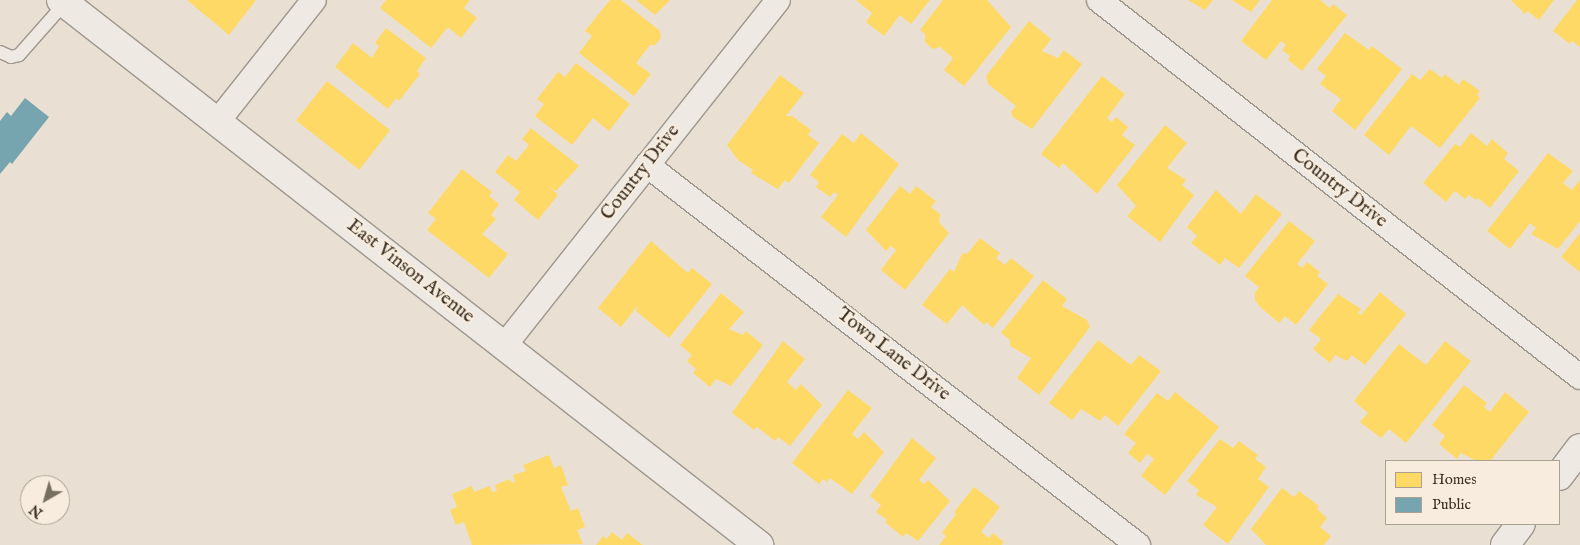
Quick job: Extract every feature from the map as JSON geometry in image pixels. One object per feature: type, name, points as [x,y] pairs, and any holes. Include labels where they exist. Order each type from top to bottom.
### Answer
[{"type":"street","points":[[218,121],[314,0]]},
{"type":"street","name":"Country Drive","points":[[504,346],[778,0]]},
{"type":"street","name":"Country Drive","points":[[1099,0],[1580,377]]},
{"type":"street","name":"East Vinson Avenue","points":[[63,2],[218,121],[759,545]]},
{"type":"street","name":"Town Lane Drive","points":[[648,165],[1138,545]]},
{"type":"street","points":[[1560,475],[1580,448]]},
{"type":"street","points":[[1505,545],[1521,525]]},
{"type":"lane","points":[[0,52],[11,57],[19,56],[63,2]]},
{"type":"building: Homes","points":[[187,0],[256,0],[229,35]]},
{"type":"building: Homes","points":[[386,0],[470,0],[464,8],[477,18],[461,38],[448,27],[431,48],[380,8]]},
{"type":"building: Homes","points":[[610,0],[621,0],[660,31],[661,38],[655,45],[650,45],[636,63],[651,74],[634,96],[579,53],[592,36],[585,31]]},
{"type":"building: Homes","points":[[636,0],[670,0],[655,15]]},
{"type":"building: Homes","points":[[856,0],[930,0],[911,24],[900,15],[884,36],[866,22],[872,13]]},
{"type":"building: Homes","points":[[943,0],[987,0],[1011,27],[964,86],[944,70],[953,58],[940,47],[933,49],[925,42],[925,34],[920,30]]},
{"type":"building: Homes","points":[[1188,0],[1213,0],[1205,10]]},
{"type":"building: Homes","points":[[1232,0],[1260,0],[1251,12]]},
{"type":"building: Homes","points":[[1272,0],[1320,0],[1330,8],[1333,4],[1347,15],[1302,71],[1288,60],[1290,56],[1282,50],[1286,45],[1281,41],[1266,60],[1241,41]]},
{"type":"building: Homes","points":[[1511,0],[1554,0],[1539,20],[1527,11],[1525,14]]},
{"type":"building: Homes","points":[[1577,0],[1580,0],[1580,47],[1572,41],[1570,44],[1553,31]]},
{"type":"building: Homes","points":[[1029,21],[1051,39],[1042,51],[1058,58],[1064,50],[1082,64],[1032,129],[1013,117],[1011,112],[1016,106],[988,84],[986,76]]},
{"type":"building: Homes","points":[[386,28],[426,58],[417,71],[420,74],[399,101],[396,98],[388,109],[335,67],[353,43],[372,58],[379,46],[375,43]]},
{"type":"building: Homes","points":[[1345,33],[1369,50],[1372,46],[1402,69],[1355,130],[1332,111],[1341,99],[1320,84],[1326,76],[1317,69]]},
{"type":"building: Homes","points":[[576,63],[630,104],[609,131],[593,118],[572,145],[535,116],[544,104],[537,99],[558,72],[565,77]]},
{"type":"building: Homes","points":[[1430,69],[1442,78],[1445,74],[1459,85],[1463,79],[1480,91],[1477,95],[1480,98],[1440,148],[1411,126],[1389,155],[1364,135],[1412,74],[1420,80]]},
{"type":"building: Homes","points":[[780,75],[804,93],[786,116],[792,116],[811,130],[808,135],[819,143],[789,183],[785,180],[778,189],[751,173],[753,170],[738,160],[727,145]]},
{"type":"building: Homes","points":[[1102,76],[1125,94],[1107,118],[1112,122],[1116,117],[1128,127],[1122,135],[1135,145],[1097,194],[1063,163],[1059,168],[1041,154]]},
{"type":"building: Homes","points":[[327,81],[390,130],[359,170],[296,120]]},
{"type":"building: Homes","points":[[1165,125],[1187,143],[1167,168],[1186,180],[1182,185],[1194,195],[1160,242],[1127,216],[1136,206],[1117,185]]},
{"type":"building: Homes","points":[[531,128],[579,166],[556,191],[549,186],[558,195],[538,220],[514,200],[520,192],[495,172],[508,155],[516,161],[529,145],[522,139]]},
{"type":"building: Homes","points":[[861,133],[899,164],[846,237],[821,217],[838,195],[834,192],[830,197],[816,187],[819,182],[810,175],[842,134],[854,143]]},
{"type":"building: Homes","points":[[1471,133],[1487,146],[1492,139],[1508,153],[1504,159],[1519,171],[1490,208],[1478,198],[1476,200],[1469,195],[1465,199],[1455,191],[1446,202],[1423,183],[1455,144],[1460,147]]},
{"type":"building: Homes","points":[[1548,153],[1573,171],[1563,183],[1572,190],[1580,180],[1580,221],[1558,249],[1531,234],[1536,228],[1530,223],[1510,249],[1487,231]]},
{"type":"building: Homes","points":[[462,169],[492,192],[489,196],[499,204],[491,215],[496,219],[482,234],[508,254],[489,278],[427,230],[436,219],[428,213]]},
{"type":"building: Homes","points":[[900,186],[910,194],[916,186],[936,201],[931,207],[940,214],[939,222],[949,233],[905,290],[881,270],[896,250],[891,246],[886,251],[866,230]]},
{"type":"building: Homes","points":[[1216,190],[1241,214],[1256,194],[1282,214],[1239,268],[1225,258],[1220,265],[1191,243],[1197,236],[1187,227]]},
{"type":"building: Homes","points":[[1289,221],[1315,241],[1297,264],[1302,268],[1307,262],[1320,272],[1317,276],[1328,284],[1296,325],[1285,316],[1279,323],[1260,307],[1255,300],[1255,293],[1259,287],[1245,276]]},
{"type":"building: Homes","points":[[1580,233],[1580,272],[1561,257]]},
{"type":"building: Homes","points":[[980,238],[1000,253],[996,258],[1005,265],[1011,258],[1034,276],[993,328],[986,322],[984,325],[962,305],[947,324],[922,305],[950,269],[954,272],[962,254],[968,253]]},
{"type":"building: Homes","points":[[651,241],[688,273],[692,268],[712,284],[669,338],[636,311],[638,305],[621,327],[598,308]]},
{"type":"building: Homes","points":[[1043,280],[1067,299],[1062,306],[1087,320],[1090,327],[1039,395],[1017,378],[1031,358],[1010,346],[1010,340],[1001,333]]},
{"type":"building: Homes","points":[[1380,292],[1406,314],[1365,365],[1352,355],[1347,361],[1335,355],[1330,363],[1313,349],[1321,339],[1309,330],[1338,294],[1361,309],[1358,313],[1361,315]]},
{"type":"building: Homes","points":[[721,293],[744,312],[729,329],[743,335],[746,331],[763,345],[731,386],[716,379],[710,387],[693,373],[696,369],[687,361],[692,355],[680,345]]},
{"type":"building: Homes","points":[[1098,340],[1131,365],[1139,355],[1161,371],[1118,426],[1105,415],[1100,421],[1081,409],[1072,420],[1049,403]]},
{"type":"building: Homes","points":[[783,341],[805,359],[787,382],[796,390],[801,384],[822,405],[790,446],[778,437],[775,441],[757,427],[754,430],[732,413]]},
{"type":"building: Homes","points":[[1445,341],[1471,361],[1406,443],[1389,429],[1381,438],[1360,422],[1368,413],[1354,401],[1399,344],[1426,365]]},
{"type":"building: Homes","points":[[1464,385],[1487,403],[1484,407],[1490,412],[1505,392],[1529,412],[1491,460],[1475,460],[1461,453],[1457,459],[1439,444],[1445,436],[1432,425]]},
{"type":"building: Homes","points":[[848,390],[872,408],[852,434],[858,439],[864,432],[884,452],[852,494],[830,478],[827,482],[823,479],[819,484],[792,463]]},
{"type":"building: Homes","points":[[1175,392],[1219,427],[1165,495],[1141,476],[1154,459],[1147,454],[1140,463],[1128,453],[1136,443],[1124,434],[1157,393],[1168,401]]},
{"type":"building: Homes","points":[[912,438],[936,458],[919,480],[924,484],[928,480],[950,501],[918,541],[906,533],[903,537],[885,522],[887,520],[876,512],[881,505],[870,496]]},
{"type":"building: Homes","points":[[1220,439],[1233,448],[1239,441],[1258,455],[1255,459],[1266,467],[1258,479],[1269,487],[1228,544],[1203,525],[1217,507],[1196,495],[1199,490],[1187,481]]},
{"type":"building: Homes","points":[[549,455],[554,468],[561,465],[568,485],[561,487],[571,511],[578,508],[585,527],[577,530],[583,544],[472,545],[464,522],[456,525],[450,510],[457,507],[452,494],[472,486],[474,492],[490,486],[492,492],[497,491],[495,485],[510,479],[512,483],[515,482],[513,475],[526,471],[523,465]]},
{"type":"building: Homes","points":[[974,487],[1000,507],[981,532],[989,538],[993,533],[1004,542],[1002,545],[939,545],[946,536],[942,533],[956,514],[954,512]]},
{"type":"building: Homes","points":[[1282,488],[1294,497],[1299,491],[1319,506],[1317,509],[1327,518],[1320,527],[1331,536],[1324,545],[1266,545],[1251,529]]},
{"type":"building: Homes","points":[[612,532],[622,540],[627,533],[643,545],[596,545],[603,536],[607,539]]},
{"type":"building: Public","points":[[25,98],[49,117],[12,164],[10,162],[0,174],[0,121],[7,112],[11,116]]}]
